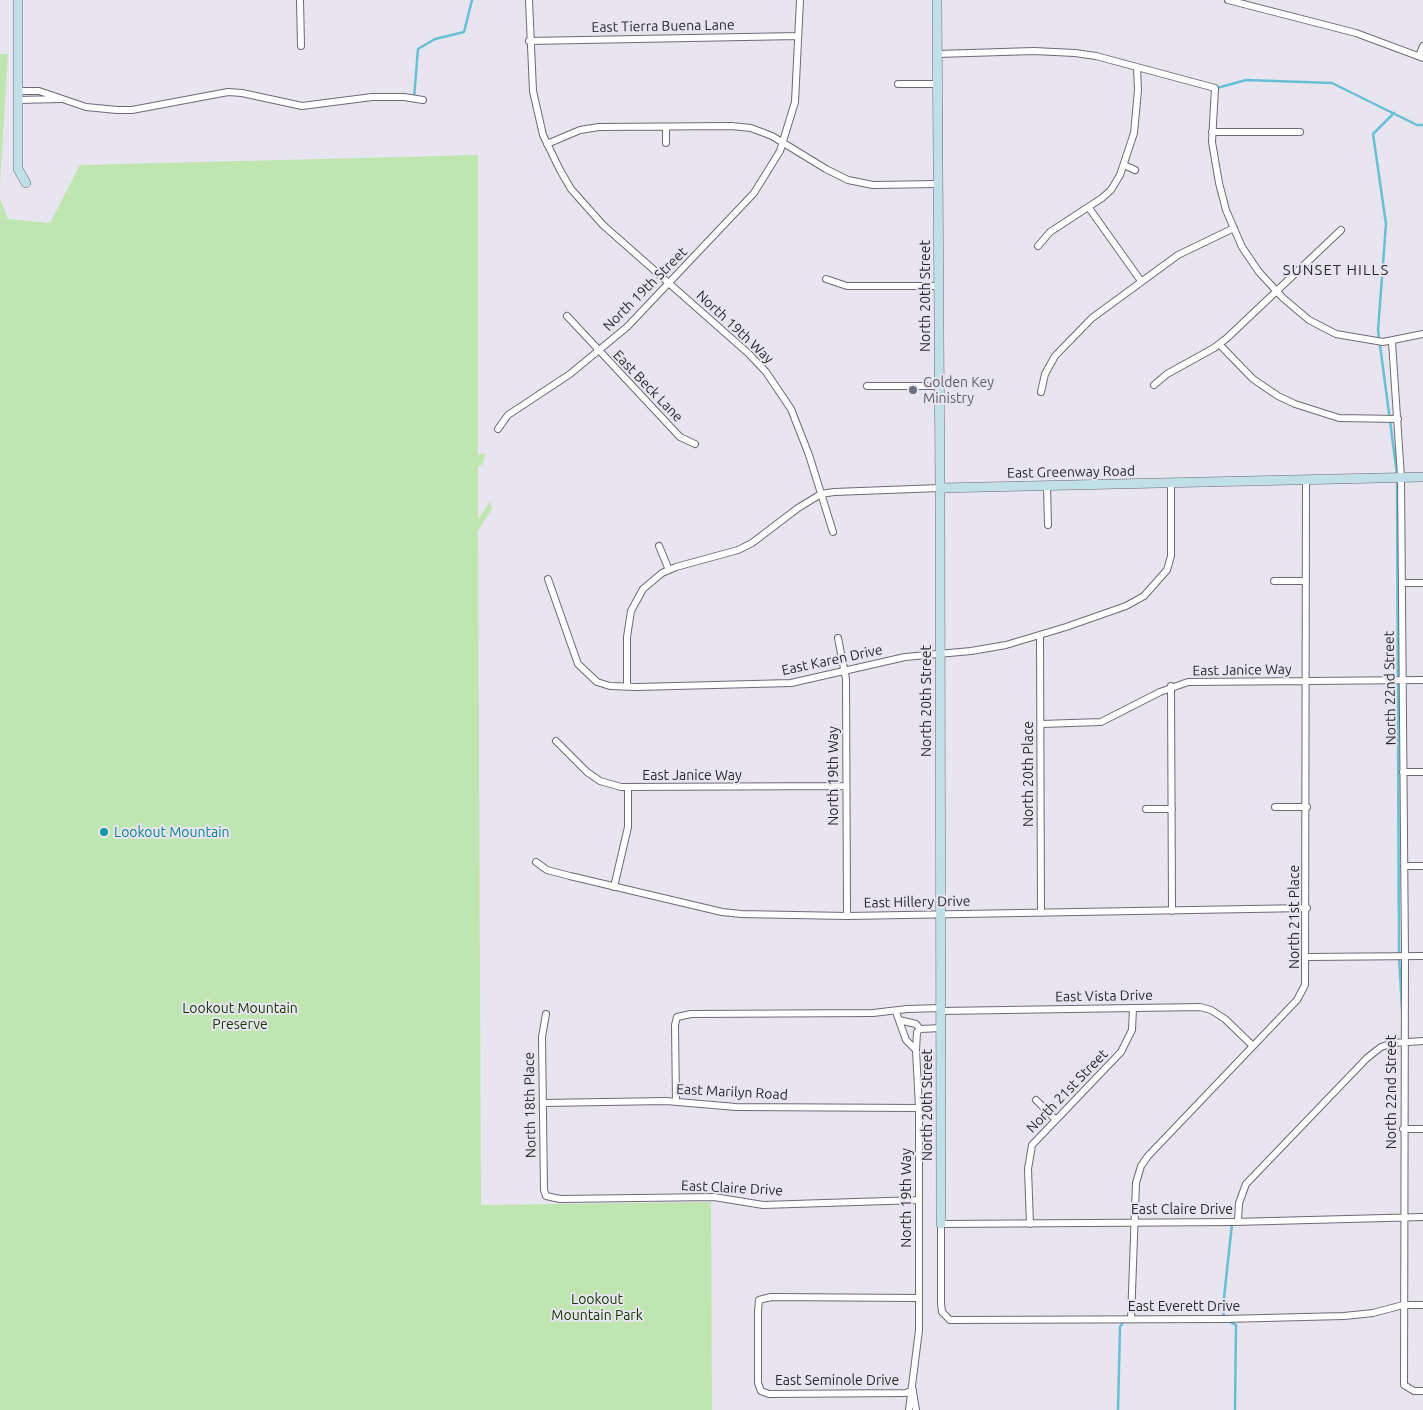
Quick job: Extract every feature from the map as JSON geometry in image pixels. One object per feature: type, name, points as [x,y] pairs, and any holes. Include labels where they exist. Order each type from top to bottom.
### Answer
[{"type":"street","points":[[18,0],[18,169],[26,183]]},
{"type":"street","points":[[300,0],[301,46]]},
{"type":"street","name":"North 19th Way","points":[[529,0],[529,41],[533,91],[547,144],[571,188],[587,208],[748,353],[780,391],[796,423],[833,532]]},
{"type":"street","name":"North 19th Street","points":[[498,429],[508,415],[551,388],[599,352],[670,283],[754,193],[784,142],[796,96],[800,0]]},
{"type":"street","name":"North 20th Street","points":[[937,0],[940,488],[940,1303],[945,1316]]},
{"type":"street","points":[[1228,0],[1253,3],[1356,33],[1421,57],[1423,46]]},
{"type":"street","name":"East Tierra Buena Lane","points":[[529,41],[798,36]]},
{"type":"street","points":[[937,54],[1065,52],[1096,56],[1215,88],[1212,132],[1214,160],[1219,183],[1242,247],[1259,272],[1277,292],[1309,320],[1336,334],[1366,340],[1392,342],[1423,334]]},
{"type":"street","points":[[1038,246],[1050,232],[1088,208],[1111,190],[1130,152],[1136,118],[1137,68]]},
{"type":"street","points":[[898,84],[937,84]]},
{"type":"street","points":[[18,95],[29,91],[100,110],[132,110],[228,92],[242,93],[302,106],[380,97],[404,97],[422,100]]},
{"type":"street","points":[[29,91],[30,99]]},
{"type":"street","points":[[18,95],[30,99],[46,96]]},
{"type":"street","points":[[547,144],[580,130],[599,127],[731,126],[751,128],[784,142],[826,170],[848,180],[874,185],[938,184]]},
{"type":"street","points":[[666,127],[666,142]]},
{"type":"street","points":[[1212,132],[1300,132]]},
{"type":"street","points":[[1124,165],[1135,170]]},
{"type":"street","points":[[1088,208],[1141,281]]},
{"type":"street","points":[[1042,392],[1045,374],[1056,356],[1071,337],[1092,318],[1178,255],[1234,228]]},
{"type":"street","points":[[1154,385],[1167,374],[1219,344],[1277,292],[1341,230]]},
{"type":"street","points":[[826,279],[847,286],[938,286]]},
{"type":"street","name":"East Beck Lane","points":[[567,316],[680,437],[695,444]]},
{"type":"street","name":"North 22nd Street","points":[[1392,342],[1401,477],[1405,956],[1403,1041],[1404,1385],[1414,1391],[1423,1391]]},
{"type":"street","points":[[1219,344],[1253,379],[1278,396],[1295,404],[1340,418],[1398,419]]},
{"type":"street","points":[[867,386],[939,386]]},
{"type":"street","name":"East Greenway Road","points":[[627,687],[627,637],[631,611],[643,589],[669,570],[738,550],[752,543],[798,508],[821,494],[940,488],[1423,477]]},
{"type":"street","name":"North 21st Place","points":[[1131,1320],[1136,1183],[1144,1161],[1302,993],[1305,985],[1307,957],[1306,479]]},
{"type":"street","name":"East Karen Drive","points":[[548,579],[578,664],[597,682],[610,686],[627,687],[791,683],[905,657],[988,648],[1040,635],[1126,606],[1144,596],[1167,570],[1171,556],[1171,483]]},
{"type":"street","points":[[1047,486],[1048,525]]},
{"type":"street","points":[[659,546],[669,570]]},
{"type":"street","points":[[1274,581],[1306,581]]},
{"type":"street","points":[[1402,583],[1423,582]]},
{"type":"street","name":"North 20th Place","points":[[1040,635],[1041,913]]},
{"type":"street","name":"North 19th Way","points":[[838,638],[845,670],[847,916]]},
{"type":"street","name":"East Janice Way","points":[[1041,724],[1101,722],[1171,686],[1188,682],[1423,680]]},
{"type":"street","points":[[1171,686],[1172,911]]},
{"type":"street","name":"East Janice Way","points":[[556,741],[587,772],[600,781],[628,788],[846,786]]},
{"type":"street","points":[[1403,772],[1423,772]]},
{"type":"street","points":[[614,887],[628,827],[628,788]]},
{"type":"street","points":[[1275,807],[1307,807]]},
{"type":"street","points":[[1146,810],[1172,809]]},
{"type":"street","name":"East Hillery Drive","points":[[536,862],[547,870],[730,914],[847,916],[1307,908]]},
{"type":"street","points":[[1404,866],[1423,866]]},
{"type":"street","points":[[1307,957],[1423,956]]},
{"type":"street","name":"East Vista Drive","points":[[676,1102],[675,1025],[677,1017],[691,1014],[896,1012],[915,1009],[1190,1007],[1211,1010],[1225,1019],[1253,1046]]},
{"type":"street","name":"North 21st Street","points":[[1030,1224],[1028,1169],[1032,1145],[1126,1045],[1132,1030],[1132,1008]]},
{"type":"street","points":[[912,1023],[915,1009]]},
{"type":"street","points":[[896,1012],[906,1040],[916,1050]]},
{"type":"street","name":"North 18th Place","points":[[546,1014],[542,1036],[544,1190],[546,1196]]},
{"type":"street","points":[[899,1020],[912,1023],[920,1029],[941,1028]]},
{"type":"street","points":[[916,1050],[917,1032],[920,1029]]},
{"type":"street","points":[[1238,1222],[1239,1203],[1246,1184],[1370,1055],[1381,1047],[1403,1041],[1423,1041]]},
{"type":"street","name":"North 19th Way","points":[[909,1410],[919,1330],[919,1108],[916,1050]]},
{"type":"street","points":[[1036,1100],[1056,1120]]},
{"type":"street","name":"East Marilyn Road","points":[[543,1103],[676,1102],[736,1107],[919,1108]]},
{"type":"street","points":[[1308,1120],[1314,1125]]},
{"type":"street","points":[[1404,1129],[1423,1129]]},
{"type":"street","name":"East Claire Drive","points":[[546,1196],[560,1199],[714,1197],[763,1205],[918,1200]]},
{"type":"street","name":"East Claire Drive","points":[[940,1224],[1238,1222],[1423,1217]]},
{"type":"street","name":"East Seminole Drive","points":[[913,1390],[906,1392],[778,1394],[761,1391],[758,1383],[759,1300],[771,1297],[919,1298]]},
{"type":"street","name":"East Everett Drive","points":[[945,1316],[950,1320],[1131,1320],[1344,1316],[1373,1313],[1404,1305],[1423,1305]]},
{"type":"street","name":"North 19th Way","points":[[913,1390],[916,1410]]},
{"type":"green space","points":[[0,54],[8,54],[0,184]]},
{"type":"green space","name":"Lookout Mountain Preserve","points":[[478,155],[478,455],[485,453],[483,464],[478,466],[478,519],[490,502],[492,508],[478,531],[481,1205],[711,1202],[712,1410],[0,1410],[0,199],[8,219],[50,223],[80,165]]},
{"type":"waterway","points":[[414,98],[418,49],[435,39],[464,32],[472,0]]},
{"type":"waterway","points":[[1217,88],[1246,80],[1332,83],[1417,125],[1423,125]]},
{"type":"waterway","points":[[1394,113],[1373,134],[1386,224],[1378,330],[1397,474]]},
{"type":"waterway","points":[[1397,480],[1399,956],[1402,1009]]},
{"type":"waterway","points":[[1224,1318],[1223,1307],[1232,1224]]},
{"type":"waterway","points":[[1118,1410],[1120,1327],[1124,1321]]},
{"type":"waterway","points":[[1228,1321],[1236,1325],[1235,1410]]},
{"type":"place","name":"Golden Key Ministry","points":[[913,390]]},
{"type":"place","name":"Lookout Mountain","points":[[104,832]]},
{"type":"district","name":"SUNSET HILLS","points":[[1336,270]]},
{"type":"park label","name":"Lookout Mountain Park","points":[[597,1308]]}]
